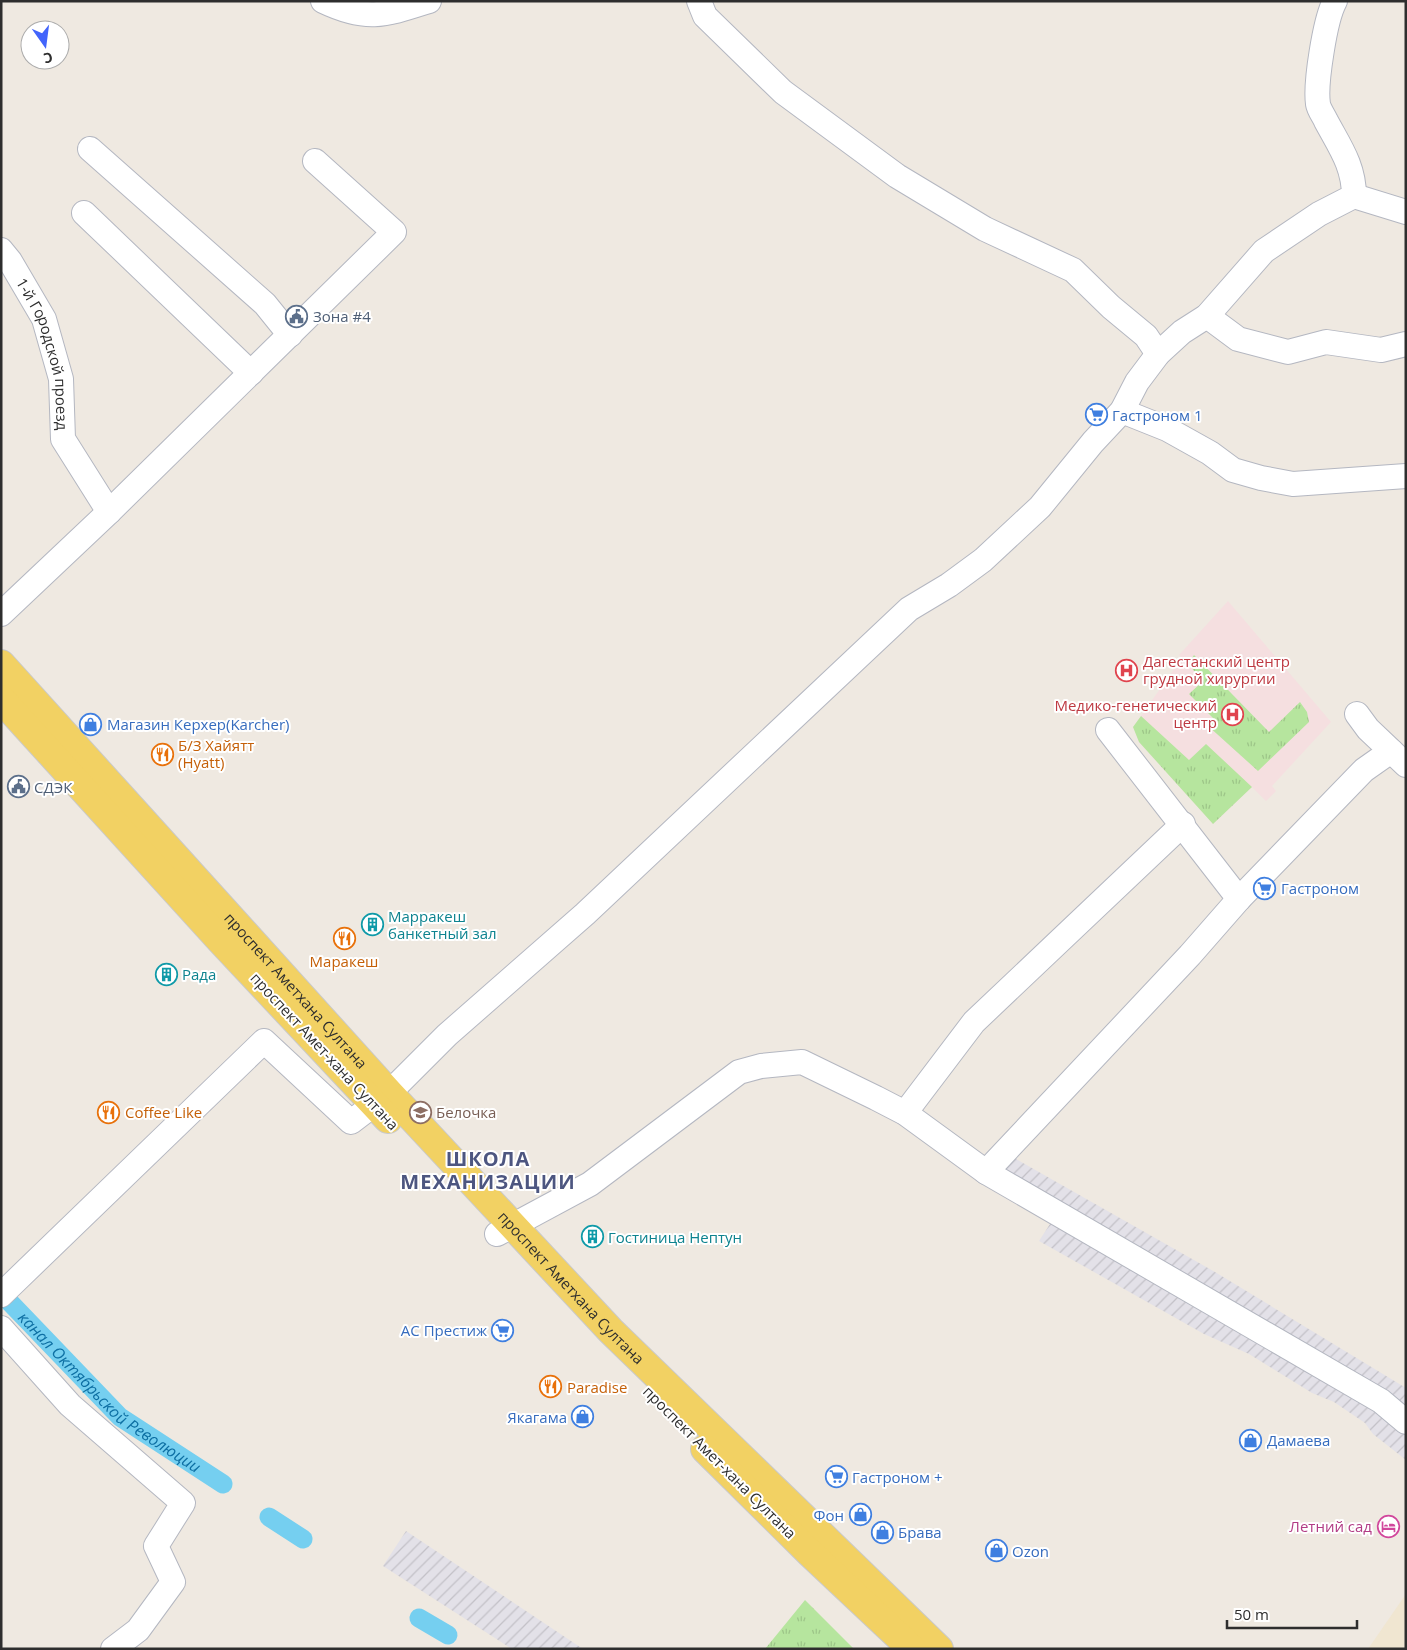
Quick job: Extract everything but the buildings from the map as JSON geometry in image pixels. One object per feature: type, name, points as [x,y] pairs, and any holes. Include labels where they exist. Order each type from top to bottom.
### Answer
[{"type":"main road","name":"проспект Аметхана Султана","points":[[1,664],[381,1099],[505,1229],[939,1649]]},
{"type":"main road","name":"проспект Амет-хана Султана","points":[[1,699],[381,1099]]},
{"type":"main road","name":"проспект Амет-хана Султана","points":[[505,1229],[718,1462],[867,1608],[912,1649]]},
{"type":"street","points":[[323,1],[349,12],[370,16],[389,14],[429,1]]},
{"type":"street","points":[[699,1],[705,16],[783,92],[898,176],[945,206],[1026,249],[1073,270],[1110,307],[1146,336],[1158,354]]},
{"type":"street","points":[[1335,1],[1330,10],[1321,60],[1318,105],[1345,152],[1354,180],[1354,196]]},
{"type":"street","points":[[90,149],[265,304],[290,335]]},
{"type":"street","points":[[1,614],[109,512],[394,232],[315,161]]},
{"type":"street","points":[[1,1295],[264,1041],[351,1122],[381,1099],[447,1035],[497,994],[585,914],[909,609],[949,585],[1012,535],[1040,507],[1093,442],[1122,411],[1137,382],[1158,354],[1182,332],[1207,316],[1264,251],[1319,214],[1354,196],[1406,212]]},
{"type":"street","points":[[84,213],[251,373]]},
{"type":"street","name":"1-й Городской проезд","points":[[1,250],[10,260],[44,319],[61,379],[63,439],[109,512]]},
{"type":"street","points":[[1207,316],[1238,339],[1288,352],[1326,342],[1381,350],[1406,344]]},
{"type":"street","points":[[1122,411],[1167,429],[1210,453],[1233,470],[1261,478],[1293,484],[1406,476]]},
{"type":"street","points":[[986,1172],[1190,955],[1239,899],[1364,770],[1398,758],[1368,729],[1357,714]]},
{"type":"street","points":[[1108,730],[1183,824],[1239,899]]},
{"type":"street","points":[[905,1113],[974,1022],[1183,824]]},
{"type":"street","points":[[505,1229],[590,1184],[739,1072],[754,1068],[802,1062],[905,1113],[986,1172],[1381,1401],[1406,1422]]},
{"type":"street","points":[[1,1328],[70,1405],[183,1502],[156,1546],[173,1582],[138,1630],[112,1649]]},
{"type":"shaded area","name":"Медико-генетический центр","points":[[1228,601],[1331,722],[1272,786],[1276,791],[1266,801],[1252,787],[1213,824],[1139,742],[1133,727],[1182,658],[1179,655]]},
{"type":"shaded area","points":[[1009,1155],[1215,1272],[1406,1388],[1406,1460],[1373,1434],[1365,1423],[1334,1402],[1312,1393],[1249,1354],[1204,1334],[1039,1241],[1050,1224],[990,1186]]},
{"type":"shaded area","points":[[406,1531],[583,1649],[512,1649],[383,1566]]},
{"type":"shaded area","points":[[1406,1594],[1406,1649],[1368,1649]]},
{"type":"green space","points":[[1194,655],[1269,732],[1300,702],[1307,712],[1309,722],[1258,771],[1207,725],[1213,718],[1189,694],[1203,681],[1188,664]]},
{"type":"green space","points":[[1141,716],[1189,760],[1206,744],[1252,787],[1213,824],[1139,742],[1133,727]]},
{"type":"green space","points":[[805,1600],[854,1649],[765,1649]]},
{"type":"waterway","name":"канал Октябрьской Революции","points":[[1,1293],[120,1417],[223,1484]]},
{"type":"waterway","name":"канал Октябрьской Революции","points":[[269,1517],[303,1539]]},
{"type":"waterway","name":"канал Октябрьской Революции","points":[[419,1618],[448,1635]]},
{"type":"place","name":"Зона #4","points":[[297,316]]},
{"type":"place","name":"Гастроном 1","points":[[1096,415]]},
{"type":"place","name":"Дагестанский центр грудной хирургии","points":[[1127,670]]},
{"type":"place","name":"Медико-генетический центр","points":[[1233,714]]},
{"type":"place","name":"Магазин Керхер(Karcher)","points":[[91,724]]},
{"type":"place","name":"Б/З Хайятт (Hyatt)","points":[[162,754]]},
{"type":"place","name":"СДЭК","points":[[18,787]]},
{"type":"place","name":"Гастроном","points":[[1265,888]]},
{"type":"place","name":"Марракеш банкетный зал","points":[[372,925]]},
{"type":"place","name":"Маракеш","points":[[344,938]]},
{"type":"place","name":"Рада","points":[[166,974]]},
{"type":"place","name":"Coffee Like","points":[[109,1112]]},
{"type":"place","name":"Белочка","points":[[420,1112]]},
{"type":"place","name":"Гостиница Нептун","points":[[592,1237]]},
{"type":"place","name":"АС Престиж","points":[[503,1330]]},
{"type":"place","name":"Paradise","points":[[551,1387]]},
{"type":"place","name":"Якагама","points":[[583,1417]]},
{"type":"place","name":"Дамаева","points":[[1251,1440]]},
{"type":"place","name":"Гастроном +","points":[[836,1477]]},
{"type":"place","name":"Фон","points":[[860,1515]]},
{"type":"place","name":"Летний сад","points":[[1388,1526]]},
{"type":"place","name":"Брава","points":[[882,1532]]},
{"type":"place","name":"Ozon","points":[[996,1551]]},
{"type":"district","name":"ШКОЛА МЕХАНИЗАЦИИ","points":[[488,1170]]}]
